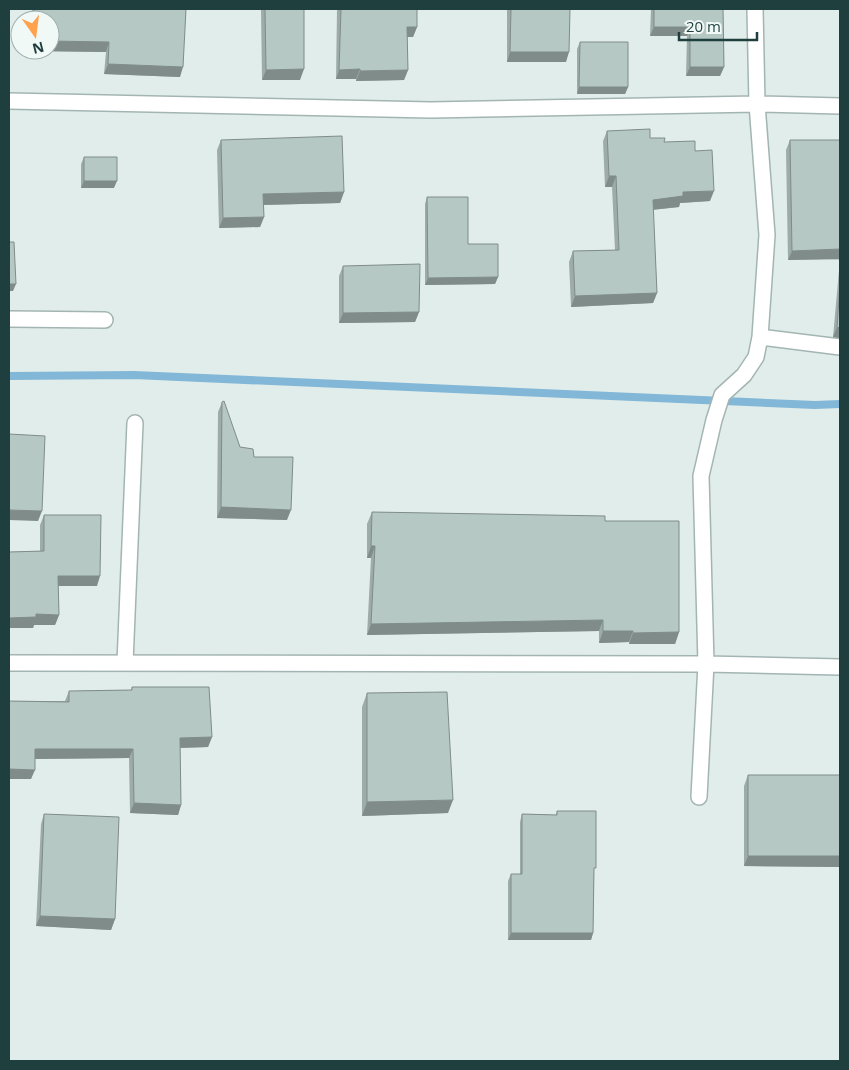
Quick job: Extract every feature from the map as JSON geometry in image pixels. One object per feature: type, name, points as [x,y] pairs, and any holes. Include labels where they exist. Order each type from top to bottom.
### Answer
[{"type":"street","points":[[699,797],[706,664],[701,476],[722,395],[744,375],[756,357],[760,337],[767,235],[756,104],[755,9]]},
{"type":"street","points":[[9,101],[431,110],[756,104],[840,106]]},
{"type":"street","points":[[9,320],[105,320]]},
{"type":"street","points":[[760,337],[840,347]]},
{"type":"street","points":[[125,663],[135,424]]},
{"type":"street","points":[[9,662],[706,664],[840,667]]},
{"type":"building","points":[[186,9],[183,67],[108,64],[109,42],[60,41],[60,10],[35,10]]},
{"type":"building","points":[[265,9],[304,9],[304,69],[266,70]]},
{"type":"building","points":[[341,9],[417,9],[417,27],[407,27],[408,70],[339,70]]},
{"type":"building","points":[[511,9],[570,9],[569,52],[510,52]]},
{"type":"building","points":[[654,9],[723,9],[724,67],[690,67],[690,27],[654,27]]},
{"type":"building","points":[[580,42],[628,42],[628,87],[579,87]]},
{"type":"building","points":[[650,129],[650,138],[665,138],[664,142],[695,141],[695,151],[712,150],[714,191],[683,192],[683,196],[653,200],[657,293],[575,296],[573,251],[619,250],[616,176],[609,176],[607,131]]},
{"type":"building","points":[[342,136],[344,192],[263,194],[264,217],[223,218],[221,140]]},
{"type":"building","points":[[790,140],[840,140],[840,249],[792,251]]},
{"type":"building","points":[[84,157],[117,157],[117,181],[84,181]]},
{"type":"building","points":[[427,197],[468,197],[468,244],[498,244],[498,277],[428,278]]},
{"type":"building","points":[[9,242],[14,242],[16,284],[9,284]]},
{"type":"building","points":[[420,264],[419,312],[343,313],[343,266]]},
{"type":"building","points":[[840,285],[840,328],[837,327]]},
{"type":"building","points":[[224,401],[240,447],[253,449],[254,457],[293,457],[291,510],[221,507],[222,402]]},
{"type":"building","points":[[9,434],[45,436],[42,511],[9,510]]},
{"type":"building","points":[[372,512],[605,516],[605,521],[679,521],[679,632],[633,633],[633,631],[603,631],[603,620],[371,624],[375,546],[371,546]]},
{"type":"building","points":[[44,515],[101,515],[100,576],[58,576],[59,615],[36,614],[36,617],[9,618],[9,552],[44,551]]},
{"type":"building","points":[[132,687],[209,687],[212,737],[180,738],[181,805],[134,803],[133,749],[35,749],[35,770],[9,769],[9,701],[69,702],[69,691],[132,690]]},
{"type":"building","points":[[447,692],[453,800],[367,802],[367,693]]},
{"type":"building","points":[[748,775],[840,775],[840,856],[748,856]]},
{"type":"building","points":[[557,811],[596,811],[593,933],[511,933],[511,874],[522,874],[522,814],[557,815]]},
{"type":"building","points":[[44,814],[119,817],[115,919],[40,916]]},
{"type":"waterway","points":[[9,376],[134,375],[815,405],[840,404]]}]
